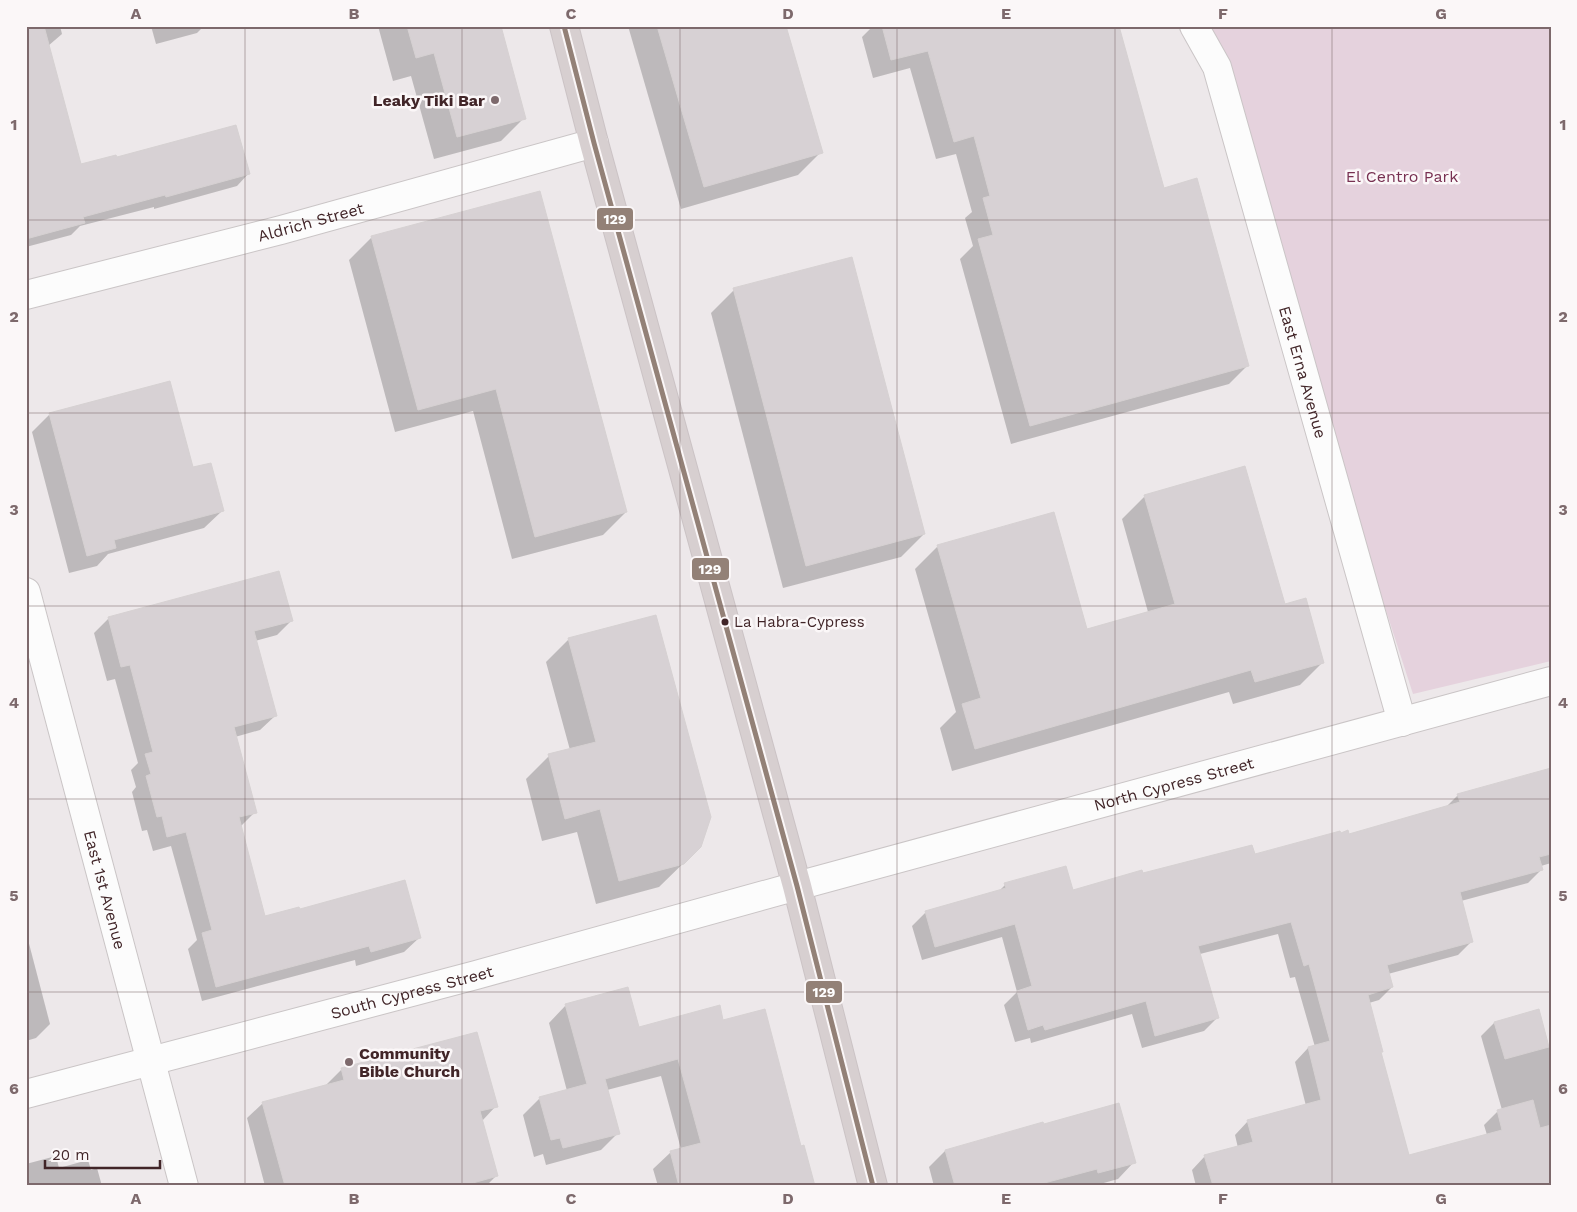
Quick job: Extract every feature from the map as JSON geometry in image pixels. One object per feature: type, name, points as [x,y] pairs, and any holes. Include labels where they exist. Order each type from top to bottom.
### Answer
[{"type":"main road","points":[[564,26],[594,143],[797,886],[873,1186]]},
{"type":"street","name":"East Erna Avenue","points":[[1194,26],[1217,67],[1402,722]]},
{"type":"street","name":"Aldrich Street","points":[[26,294],[281,230],[594,143]]},
{"type":"street","name":"East 1st Avenue","points":[[26,592],[184,1186]]},
{"type":"street","name":"North Cypress Street","points":[[797,886],[1551,681]]},
{"type":"street","name":"South Cypress Street","points":[[26,1094],[486,973],[797,886]]},
{"type":"green space","name":"El Centro Park","points":[[1197,26],[1551,26],[1551,661],[1413,694]]},
{"type":"building","points":[[26,26],[44,26],[81,164],[116,155],[117,157],[236,125],[250,174],[83,217],[85,223],[26,239]]},
{"type":"building","points":[[407,26],[501,26],[526,119],[457,137],[434,53],[416,58]]},
{"type":"building","points":[[657,26],[786,26],[823,153],[704,187]]},
{"type":"building","points":[[882,26],[1119,26],[1164,188],[1197,178],[1249,366],[1030,426],[978,239],[993,235],[983,198],[990,196],[974,136],[954,142],[928,51],[891,60]]},
{"type":"building","points":[[540,191],[627,512],[535,537],[496,389],[418,410],[371,236]]},
{"type":"building","points":[[852,257],[925,534],[806,566],[733,288]]},
{"type":"building","points":[[170,381],[193,467],[211,463],[224,511],[114,540],[116,548],[87,556],[49,413]]},
{"type":"building","points":[[1245,466],[1285,604],[1306,598],[1324,663],[1255,682],[1251,670],[975,749],[962,704],[981,698],[937,545],[1054,512],[1087,629],[1175,604],[1144,495]]},
{"type":"building","points":[[279,571],[293,621],[254,631],[277,716],[234,727],[257,813],[239,817],[265,916],[299,907],[300,909],[405,880],[421,938],[371,952],[369,946],[216,987],[202,933],[212,930],[186,832],[167,837],[162,816],[157,817],[146,776],[151,774],[145,754],[153,752],[130,665],[121,667],[108,617]]},
{"type":"building","points":[[656,615],[711,817],[701,847],[684,864],[619,881],[600,809],[565,819],[548,754],[596,742],[568,638]]},
{"type":"building","points":[[1551,768],[1551,854],[1539,857],[1543,870],[1460,892],[1473,942],[1387,965],[1393,987],[1368,995],[1383,1052],[1381,1052],[1409,1155],[1502,1130],[1497,1110],[1533,1100],[1540,1128],[1551,1125],[1551,1186],[1213,1186],[1204,1155],[1253,1142],[1247,1120],[1321,1100],[1308,1047],[1330,1041],[1309,964],[1304,966],[1291,922],[1198,946],[1219,1018],[1155,1036],[1146,1001],[1045,1030],[1043,1025],[1028,1030],[1017,991],[1032,986],[1015,924],[935,947],[925,911],[1006,888],[1004,883],[1066,866],[1073,890],[1142,870],[1143,873],[1252,845],[1255,854],[1340,831],[1341,833],[1348,830],[1349,834],[1460,802],[1457,794]]},
{"type":"building","points":[[628,987],[639,1027],[720,1005],[723,1020],[765,1009],[801,1146],[804,1145],[815,1186],[679,1186],[670,1151],[701,1143],[678,1059],[605,1079],[620,1134],[563,1148],[560,1138],[551,1140],[539,1097],[587,1084],[565,1004]]},
{"type":"building","points":[[1539,1009],[1549,1047],[1505,1059],[1494,1022]]},
{"type":"building","points":[[477,1032],[498,1107],[480,1111],[498,1176],[462,1186],[285,1186],[262,1102],[344,1080],[341,1068]]},
{"type":"building","points":[[1119,1103],[1136,1163],[1098,1173],[1097,1169],[1033,1186],[955,1186],[945,1150]]},
{"type":"transit line","name":"129","points":[[564,26],[594,143],[797,886],[873,1186]]},
{"type":"place","name":"Leaky Tiki Bar","points":[[495,100]]},
{"type":"place","name":"La Habra-Cypress","points":[[725,622]]},
{"type":"place","name":"Community Bible Church","points":[[349,1062]]}]
